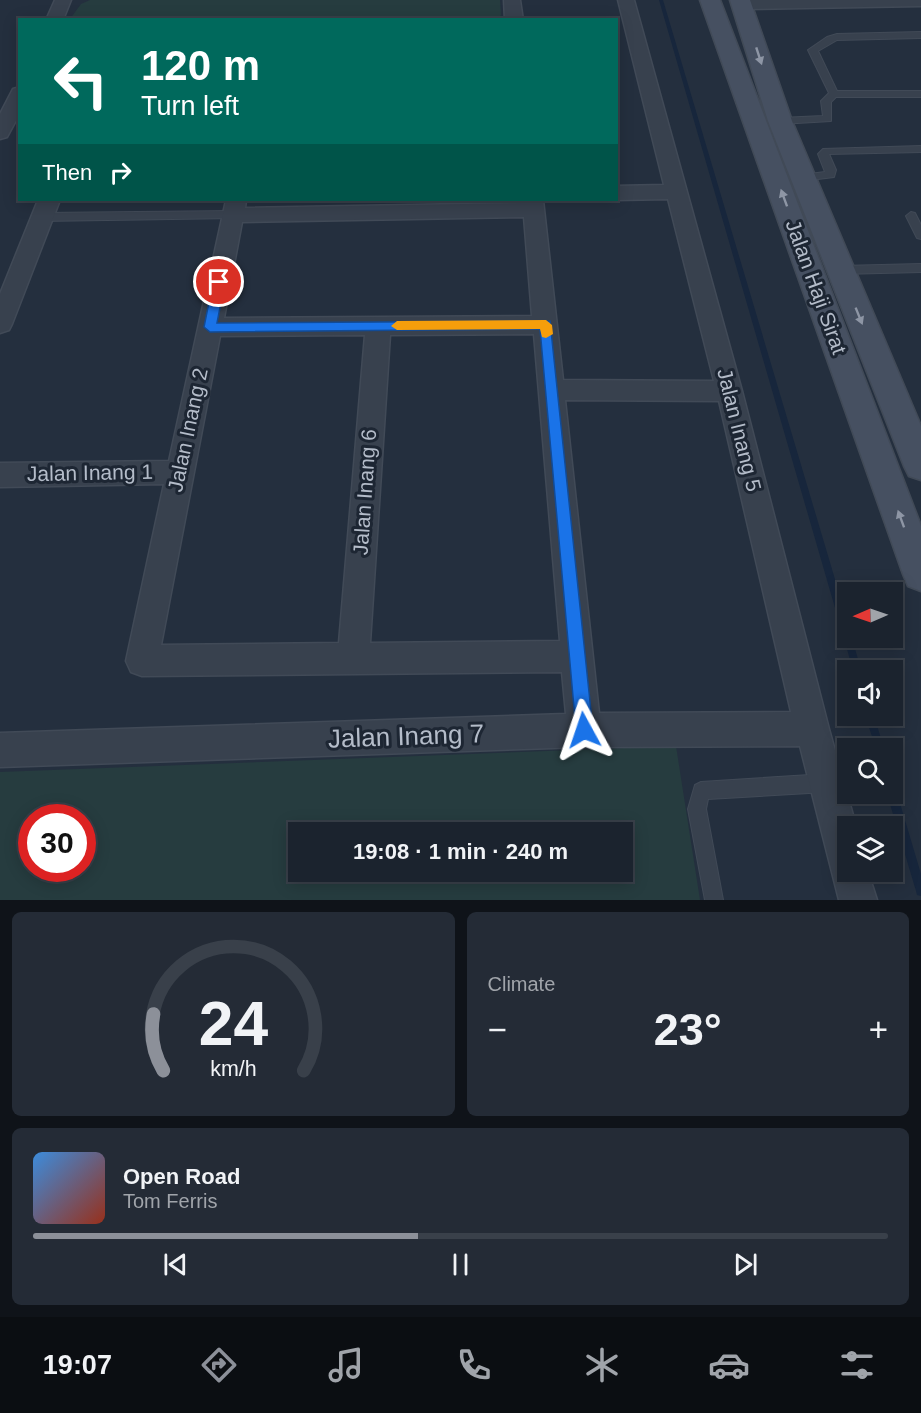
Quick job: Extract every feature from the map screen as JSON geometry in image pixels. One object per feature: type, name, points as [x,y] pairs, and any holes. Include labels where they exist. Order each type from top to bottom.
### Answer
[{"type":"main road","points":[[702,0],[726,42]]},
{"type":"main road","name":"Jalan Haji Sirat","points":[[710,0],[921,574]]},
{"type":"main road","name":"Jalan Haji Sirat","points":[[741,2],[780,121],[802,178],[921,466]]},
{"type":"street","points":[[55,18],[63,0]]},
{"type":"street","points":[[512,0],[514,18]]},
{"type":"street","name":"Jalan Inang 5","points":[[626,0],[626,37],[677,192],[837,822]]},
{"type":"street","points":[[741,2],[921,2]]},
{"type":"street","points":[[0,134],[18,97]]},
{"type":"street","points":[[618,193],[677,192]]},
{"type":"street","points":[[235,207],[534,205],[584,730]]},
{"type":"street","name":"Jalan Inang 2","points":[[235,207],[142,661],[353,659]]},
{"type":"street","points":[[0,324],[45,208]]},
{"type":"street","points":[[210,327],[546,325]]},
{"type":"street","name":"Jalan Inang 6","points":[[353,659],[378,326]]},
{"type":"street","points":[[552,390],[729,391]]},
{"type":"street","name":"Jalan Inang 1","points":[[0,475],[180,472]]},
{"type":"street","points":[[353,659],[578,656]]},
{"type":"street","name":"Jalan Inang 7","points":[[0,750],[584,730],[812,729]]},
{"type":"street","points":[[853,882],[858,900]]},
{"type":"lane","points":[[834,94],[813,50],[837,37],[921,35]]},
{"type":"lane","points":[[780,121],[828,119],[826,101],[834,94],[921,94]]},
{"type":"lane","points":[[802,178],[830,175],[831,170],[823,154],[827,151],[921,149]]},
{"type":"lane","points":[[45,208],[235,207]]},
{"type":"lane","points":[[911,216],[921,235]]},
{"type":"lane","points":[[841,270],[921,268]]},
{"type":"lane","points":[[714,900],[697,809],[701,791],[826,783]]},
{"type":"green space","points":[[90,0],[500,0],[501,15],[499,18],[71,18],[81,4]]},
{"type":"green space","points":[[676,746],[700,900],[0,900],[0,772]]},
{"type":"waterway","points":[[661,0],[854,660]]},
{"type":"waterway","points":[[873,726],[877,738]]},
{"type":"waterway","points":[[895,804],[921,891]]},
{"type":"slow traffic","points":[[397,326],[546,325],[546,334]]},
{"type":"route","points":[[219,282],[210,327],[546,325],[584,730]]}]
